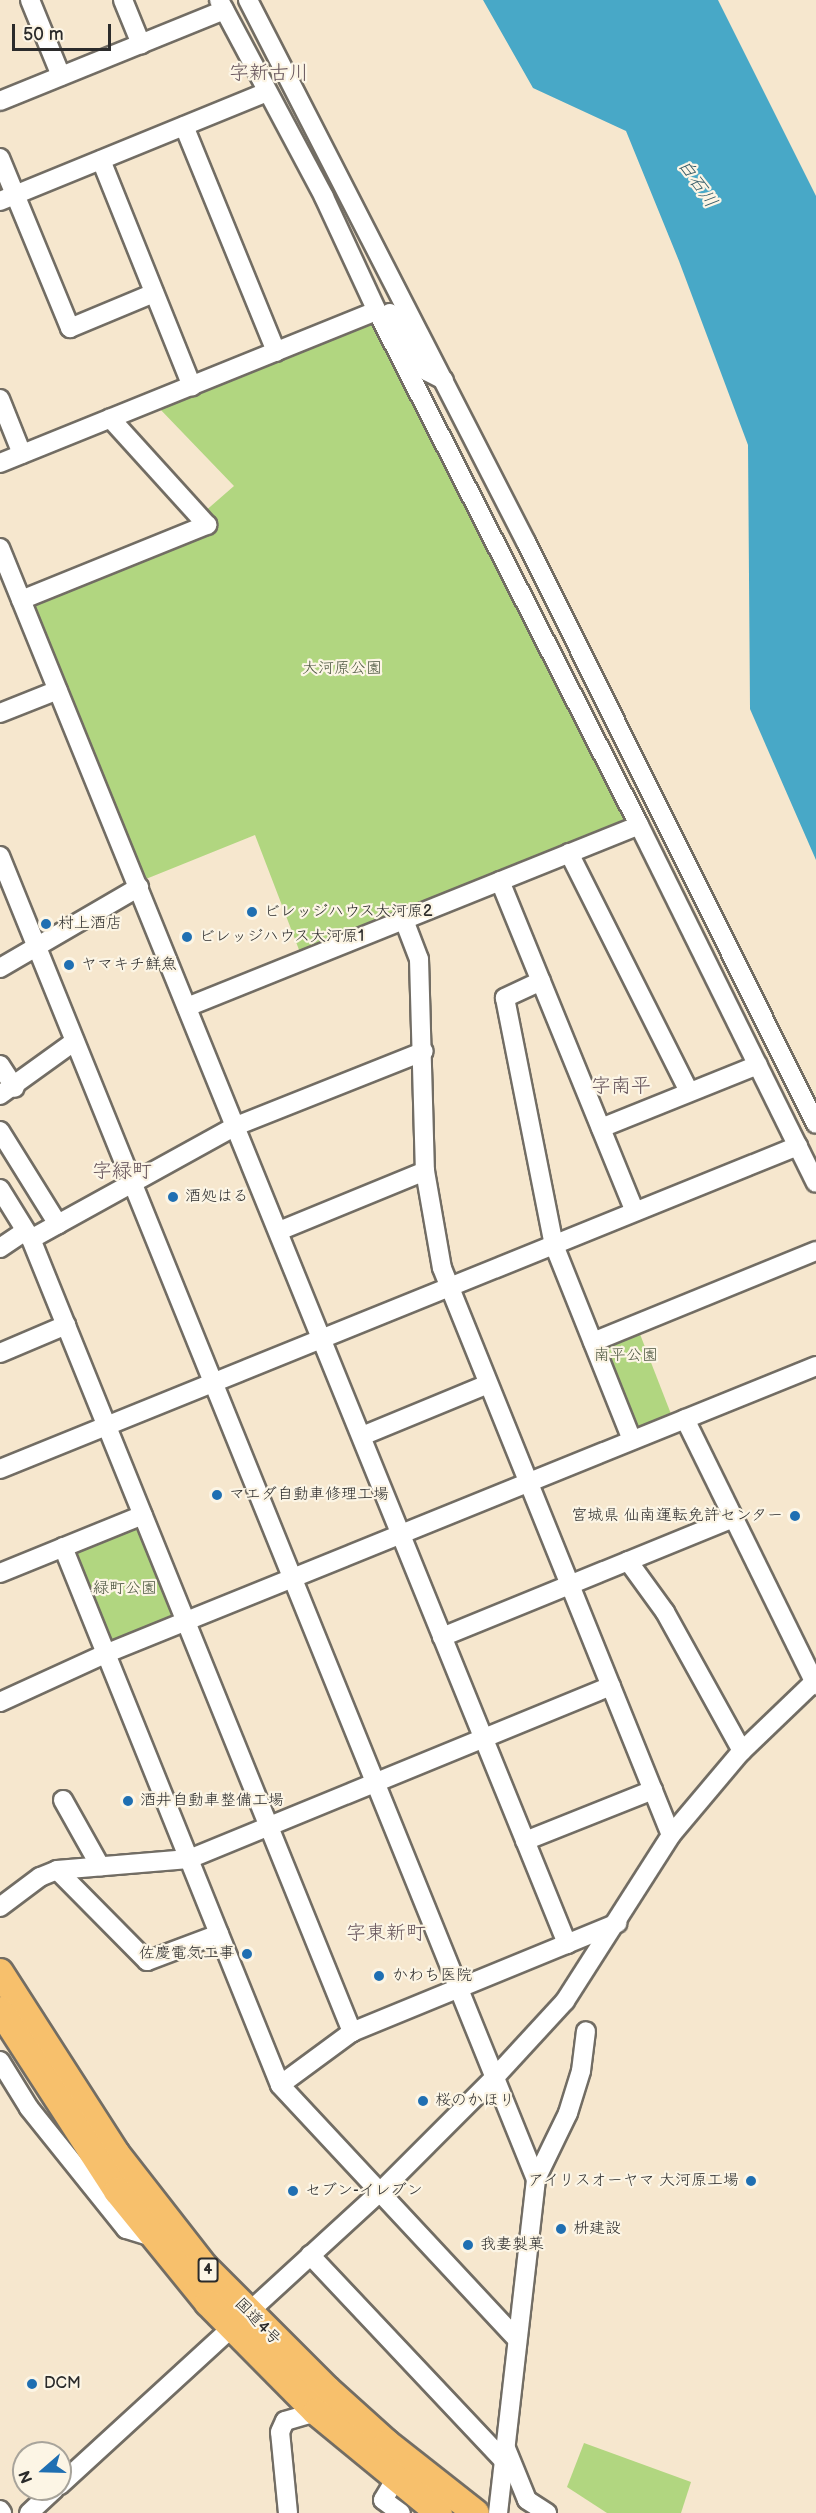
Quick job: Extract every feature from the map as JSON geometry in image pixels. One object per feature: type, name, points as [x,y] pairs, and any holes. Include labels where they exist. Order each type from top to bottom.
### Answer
[{"type":"highway","name":"国道4号","points":[[0,1972],[116,2153],[240,2320],[316,2412],[395,2480],[439,2513]]},
{"type":"highway","name":"国道4号","points":[[0,2010],[82,2142],[153,2237],[240,2320],[387,2443],[476,2513]]},
{"type":"street","points":[[30,0],[61,76]]},
{"type":"street","points":[[123,0],[141,44]]},
{"type":"street","points":[[248,0],[444,380],[816,1124]]},
{"type":"street","points":[[0,101],[141,44],[221,5],[639,825],[816,1183]]},
{"type":"street","points":[[8,198],[267,92]]},
{"type":"street","points":[[184,126],[276,352]]},
{"type":"street","points":[[0,158],[8,198],[70,328],[154,293]]},
{"type":"street","points":[[101,160],[192,386]]},
{"type":"street","points":[[364,284],[379,296],[426,371],[444,380]]},
{"type":"street","points":[[0,463],[377,311]]},
{"type":"street","points":[[0,399],[22,454]]},
{"type":"street","points":[[21,600],[207,525],[110,418]]},
{"type":"street","points":[[0,548],[567,1944]]},
{"type":"street","points":[[0,713],[58,690]]},
{"type":"street","points":[[187,1007],[639,825]]},
{"type":"street","points":[[569,853],[690,1092]]},
{"type":"street","points":[[0,856],[536,2179]]},
{"type":"street","points":[[500,881],[635,1212]]},
{"type":"street","points":[[0,968],[139,887]]},
{"type":"street","points":[[404,920],[420,959],[424,1052],[425,1171],[449,1286],[671,1835]]},
{"type":"street","points":[[541,981],[505,998],[554,1245],[632,1440]]},
{"type":"street","points":[[0,1065],[7,1091],[75,1041]]},
{"type":"street","points":[[0,1248],[58,1224],[236,1126],[424,1052]]},
{"type":"street","points":[[601,1128],[758,1065]]},
{"type":"street","points":[[0,1131],[58,1224]]},
{"type":"street","points":[[0,1469],[798,1146]]},
{"type":"street","points":[[279,1231],[425,1171]]},
{"type":"street","points":[[0,1189],[28,1235],[66,1325],[352,2032]]},
{"type":"street","points":[[593,1342],[816,1251]]},
{"type":"street","points":[[0,1353],[66,1325]]},
{"type":"street","points":[[1,1700],[105,1653],[816,1366]]},
{"type":"street","points":[[362,1436],[488,1384]]},
{"type":"street","points":[[72,2474],[380,2192],[496,2076],[565,2001],[618,1923],[671,1835],[742,1750],[815,1683],[685,1419]]},
{"type":"street","points":[[0,1573],[142,1515]]},
{"type":"street","points":[[442,1637],[734,1518]]},
{"type":"street","points":[[63,1547],[280,2085],[516,2338]]},
{"type":"street","points":[[628,1561],[665,1612],[742,1750]]},
{"type":"street","points":[[0,1907],[40,1877],[57,1870],[189,1859],[611,1686]]},
{"type":"street","points":[[525,1841],[653,1790]]},
{"type":"street","points":[[63,1800],[100,1866]]},
{"type":"street","points":[[57,1870],[147,1961],[219,1934]]},
{"type":"street","points":[[280,2085],[352,2032],[618,1923]]},
{"type":"street","points":[[498,2513],[503,2451],[536,2179],[568,2113],[580,2071],[586,2031]]},
{"type":"street","points":[[0,2061],[29,2108],[126,2229],[153,2237]]},
{"type":"street","points":[[310,2255],[503,2451],[527,2500],[547,2513]]},
{"type":"street","points":[[288,2513],[280,2432],[285,2421],[316,2412]]},
{"type":"street","points":[[395,2480],[383,2500],[401,2513]]},
{"type":"street","points":[[29,2513],[42,2501]]},
{"type":"green space","name":"大河原公園","points":[[372,320],[627,817],[625,823],[301,955],[255,835],[141,881],[31,609],[33,603],[216,529],[203,513],[234,486],[158,407]]},
{"type":"green space","name":"南平公園","points":[[638,1329],[671,1414],[637,1428],[632,1423],[602,1350],[604,1343]]},
{"type":"green space","name":"緑町公園","points":[[134,1527],[141,1528],[174,1611],[171,1617],[110,1641],[72,1558],[75,1549]]},
{"type":"green space","points":[[584,2443],[691,2482],[681,2513],[607,2513],[567,2487]]},
{"type":"water","name":"白石川","points":[[483,0],[718,0],[816,196],[816,860],[750,709],[748,445],[679,261],[626,131],[533,88]]},
{"type":"place","name":"ビレッジハウス大河原2","points":[[252,912]]},
{"type":"place","name":"村上酒店","points":[[46,924]]},
{"type":"place","name":"ビレッジハウス大河原1","points":[[187,937]]},
{"type":"place","name":"ヤマキチ鮮魚","points":[[69,965]]},
{"type":"place","name":"酒処はる","points":[[173,1197]]},
{"type":"place","name":"マエダ自動車修理工場","points":[[217,1495]]},
{"type":"place","name":"宮城県 仙南運転免許センター","points":[[795,1516]]},
{"type":"place","name":"酒井自動車整備工場","points":[[128,1801]]},
{"type":"place","name":"佐慶電気工事","points":[[247,1954]]},
{"type":"place","name":"かわち医院","points":[[379,1976]]},
{"type":"place","name":"桜のかほり","points":[[423,2101]]},
{"type":"place","name":"アイリスオーヤマ 大河原工場","points":[[751,2181]]},
{"type":"place","name":"セブン-イレブン","points":[[293,2191]]},
{"type":"place","name":"枡建設","points":[[561,2229]]},
{"type":"place","name":"我妻製菓","points":[[468,2245]]},
{"type":"place","name":"DCM","points":[[32,2384]]},
{"type":"district","name":"字新古川","points":[[269,73]]},
{"type":"district","name":"字南平","points":[[621,1086]]},
{"type":"district","name":"字緑町","points":[[122,1171]]},
{"type":"district","name":"字東新町","points":[[386,1933]]}]
